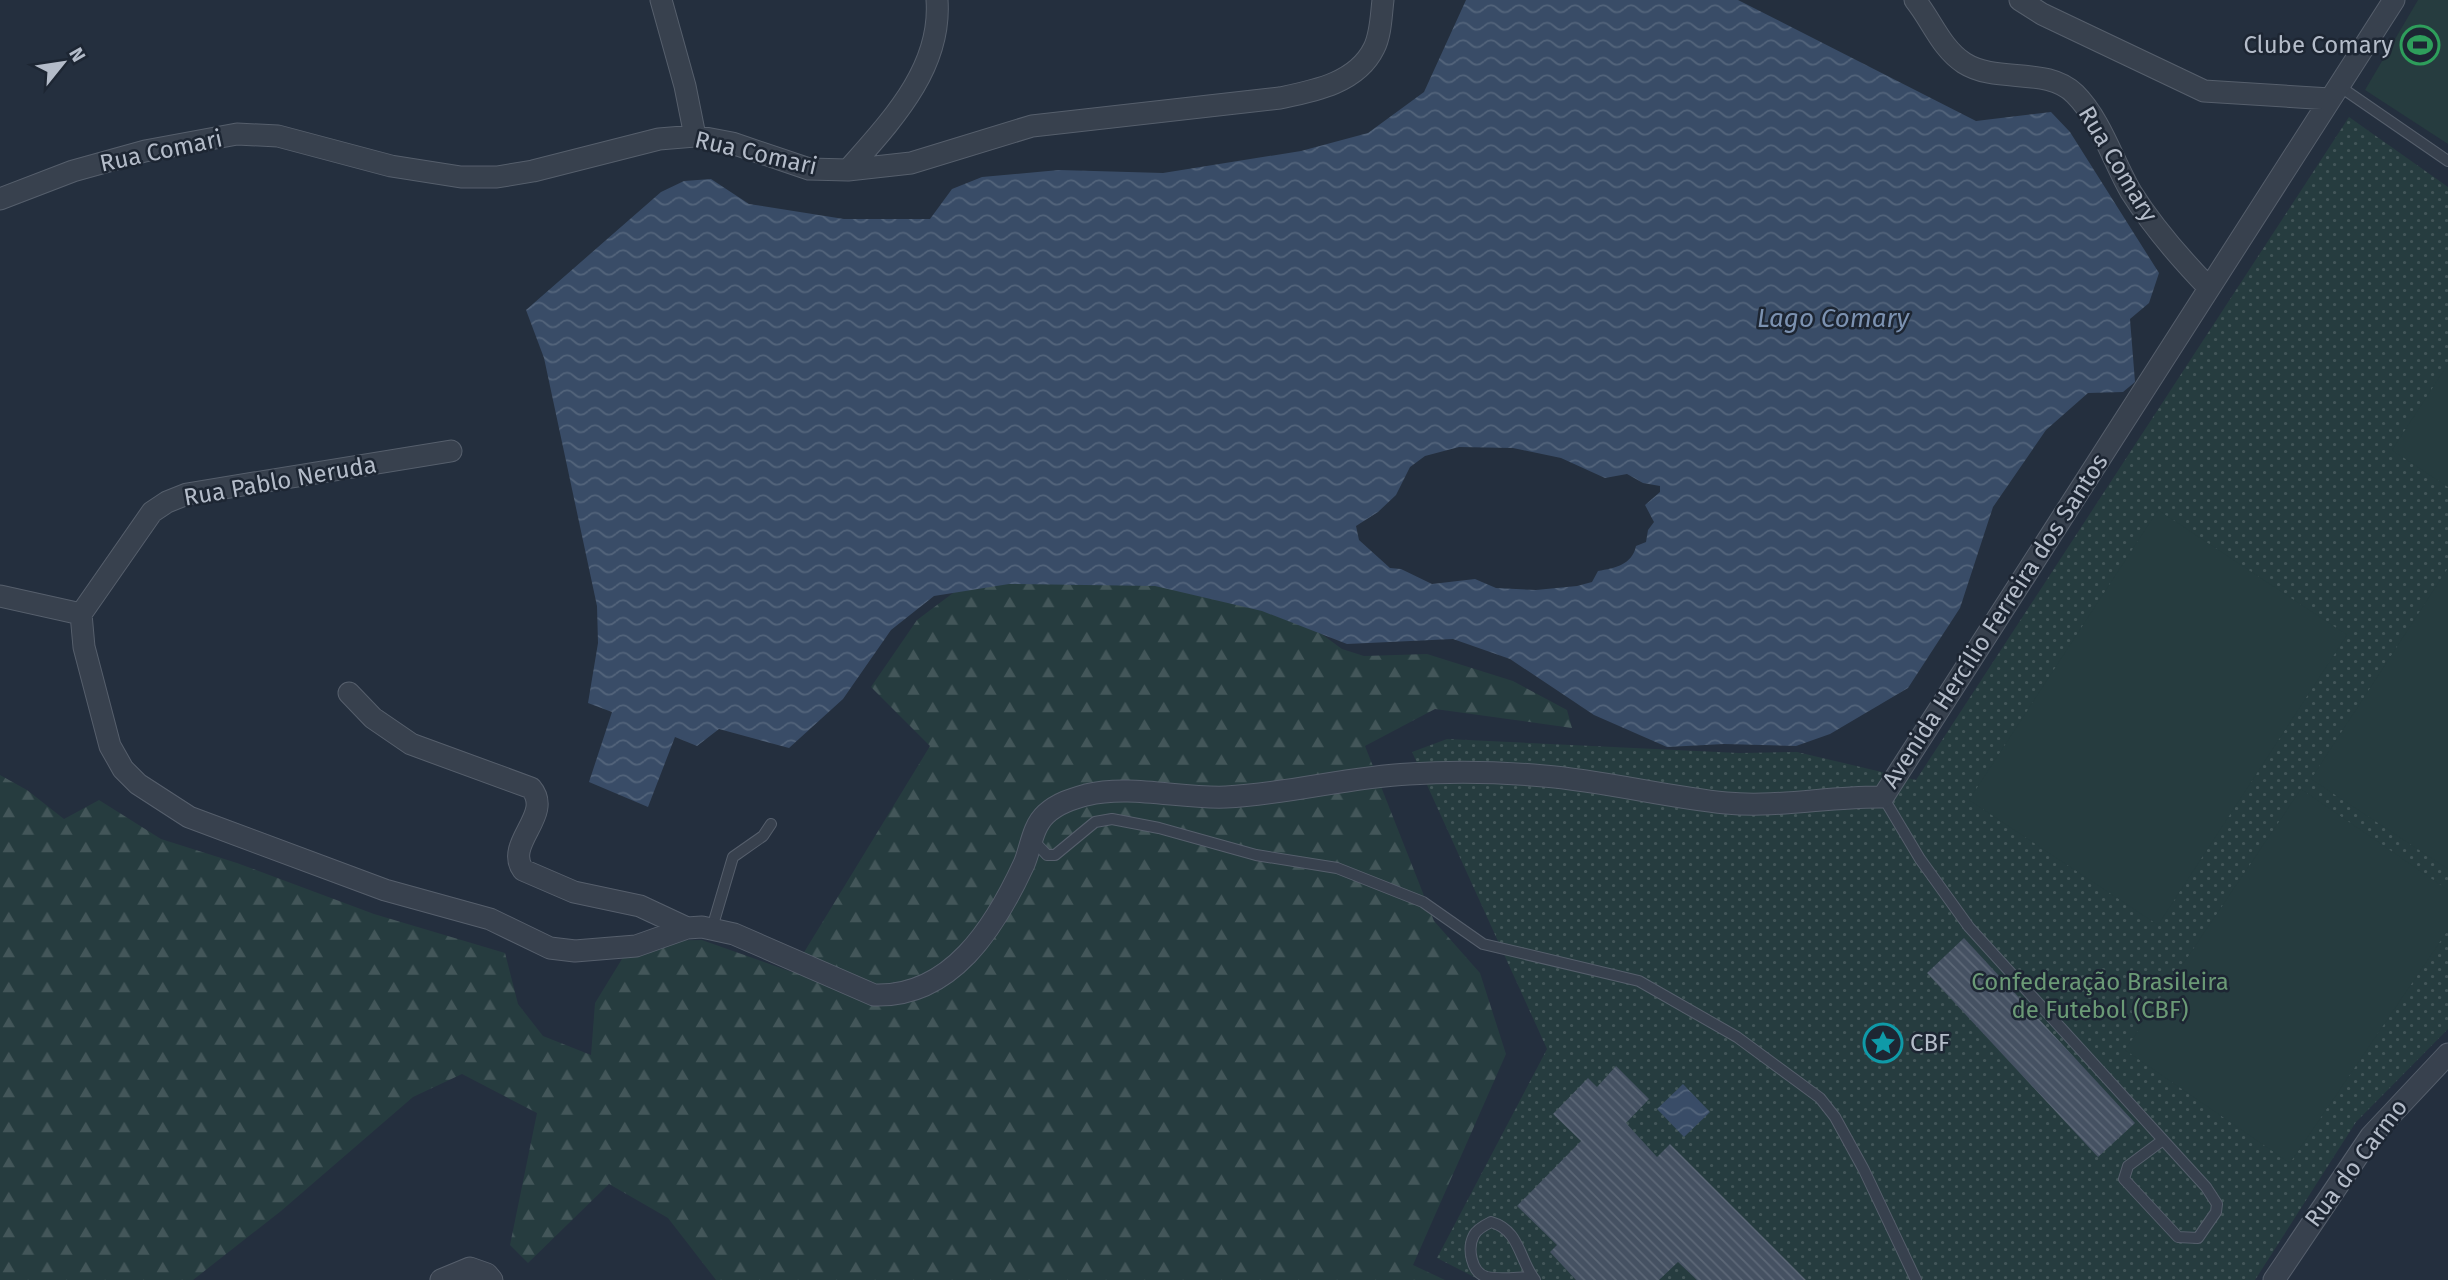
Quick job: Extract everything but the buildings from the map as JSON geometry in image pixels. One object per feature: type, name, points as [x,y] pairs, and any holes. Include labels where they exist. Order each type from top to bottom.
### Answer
[{"type":"street","points":[[661,0],[685,86],[695,136]]},
{"type":"street","points":[[848,170],[908,97],[923,71],[935,38],[937,0]]},
{"type":"street","name":"Rua Comari","points":[[0,199],[73,171],[145,151],[237,134],[278,136],[391,166],[461,177],[497,177],[533,172],[659,139],[695,136],[732,144],[797,167],[848,170],[911,163],[1032,126],[1313,92],[1332,85],[1366,61],[1378,36],[1383,0]]},
{"type":"street","name":"Rua Comary","points":[[1915,0],[1943,43],[1964,63],[1980,72],[2061,83],[2076,95],[2090,114],[2130,191],[2150,220],[2209,288]]},
{"type":"street","points":[[2020,0],[2042,14],[2204,91],[2335,92]]},
{"type":"street","name":"Avenida Hercílio Ferreira dos Santos","points":[[80,614],[83,647],[110,746],[138,784],[190,817],[384,890],[489,919],[550,948],[575,951],[636,946],[687,928],[712,928],[734,934],[874,995],[895,996],[918,990],[962,962],[986,930],[1024,863],[1032,838],[1045,815],[1061,803],[1088,795],[1110,792],[1225,797],[1409,774],[1544,776],[1727,803],[1765,805],[1883,797],[2394,0]]},
{"type":"street","name":"Rua Pablo Neruda","points":[[80,614],[152,513],[167,502],[187,494],[451,452]]},
{"type":"street","points":[[0,596],[80,614]]},
{"type":"street","points":[[349,693],[373,718],[411,744],[531,788],[538,796],[539,806],[520,851],[519,864],[523,870],[574,892],[640,906],[687,928]]},
{"type":"street","name":"Rua do Carmo","points":[[2274,1280],[2371,1136],[2448,1054]]},
{"type":"street","points":[[442,1280],[470,1268],[487,1274],[492,1280]]},
{"type":"lane","points":[[2335,92],[2448,160]]},
{"type":"lane","points":[[1883,797],[1920,859],[1969,928],[2164,1140],[2206,1187],[2217,1204],[2212,1221],[2198,1238],[2178,1237],[2124,1179],[2128,1166],[2164,1140]]},
{"type":"lane","points":[[1032,838],[1038,849],[1047,855],[1055,855],[1095,822],[1112,819],[1159,828],[1256,855],[1338,868],[1423,902],[1483,944],[1639,981],[1737,1037],[1820,1098],[1835,1117],[1864,1170],[1916,1280]]},
{"type":"lane","points":[[712,928],[733,857],[763,836],[771,824]]},
{"type":"lane","points":[[1491,1222],[1502,1225],[1518,1245],[1533,1279],[1486,1277],[1478,1271],[1473,1264],[1470,1245],[1475,1232],[1491,1222]]},
{"type":"green space","name":"Clube Comary","points":[[2418,0],[2448,0],[2448,144],[2365,90]]},
{"type":"green space","name":"Confederação Brasileira de Futebol (CBF)","points":[[2349,117],[2448,187],[2448,1029],[2356,1122],[2255,1280],[1480,1280],[1437,1258],[1547,1049],[1412,752],[1447,739],[1739,753],[1797,752],[1916,780]]},
{"type":"green space","points":[[2448,364],[2448,487],[2392,450]]},
{"type":"green space","points":[[2158,510],[2347,635],[2158,925],[1969,800]]},
{"type":"green space","points":[[2448,568],[2448,869],[2311,779]]},
{"type":"green space","points":[[1025,574],[1172,575],[1274,599],[1342,649],[1364,656],[1427,654],[1513,681],[1567,710],[1572,728],[1435,709],[1365,746],[1434,921],[1480,973],[1506,1054],[1413,1265],[1445,1280],[716,1280],[668,1218],[609,1184],[528,1263],[510,1245],[537,1113],[462,1074],[413,1097],[281,1211],[193,1280],[0,1280],[0,775],[27,790],[64,819],[99,800],[161,839],[237,863],[374,914],[505,953],[518,1004],[543,1036],[591,1055],[595,1003],[633,941],[702,940],[792,972],[930,746],[871,687],[917,620],[957,590]]},
{"type":"green space","points":[[2301,789],[2448,890],[2448,930],[2290,1163],[2125,1050]]},
{"type":"water","name":"Lago Comary","points":[[1466,0],[1738,0],[1976,121],[2051,112],[2070,132],[2159,273],[2149,303],[2130,319],[2135,382],[2123,392],[2088,393],[2046,430],[1993,507],[1960,608],[1908,688],[1830,734],[1796,746],[1724,744],[1667,747],[1594,715],[1510,659],[1453,639],[1347,644],[1262,611],[1155,586],[1009,584],[934,596],[891,630],[843,699],[789,748],[719,729],[697,746],[675,737],[648,807],[589,782],[612,712],[588,703],[598,643],[597,606],[544,358],[526,310],[661,192],[684,181],[711,179],[749,204],[844,219],[930,219],[952,189],[982,177],[1059,170],[1163,173],[1301,151],[1368,133],[1424,92]],"holes":[[[1459,447],[1513,448],[1561,458],[1605,478],[1627,474],[1643,483],[1660,486],[1660,492],[1645,505],[1654,522],[1648,530],[1646,542],[1636,546],[1627,561],[1598,571],[1592,582],[1536,590],[1496,588],[1475,579],[1432,584],[1401,569],[1390,568],[1359,540],[1356,526],[1378,512],[1396,495],[1410,467],[1425,456]]]},
{"type":"water","points":[[1683,1084],[1710,1112],[1684,1137],[1657,1109]]},
{"type":"place","name":"Clube Comary","points":[[2420,45]]},
{"type":"place","name":"CBF","points":[[1883,1043]]}]
